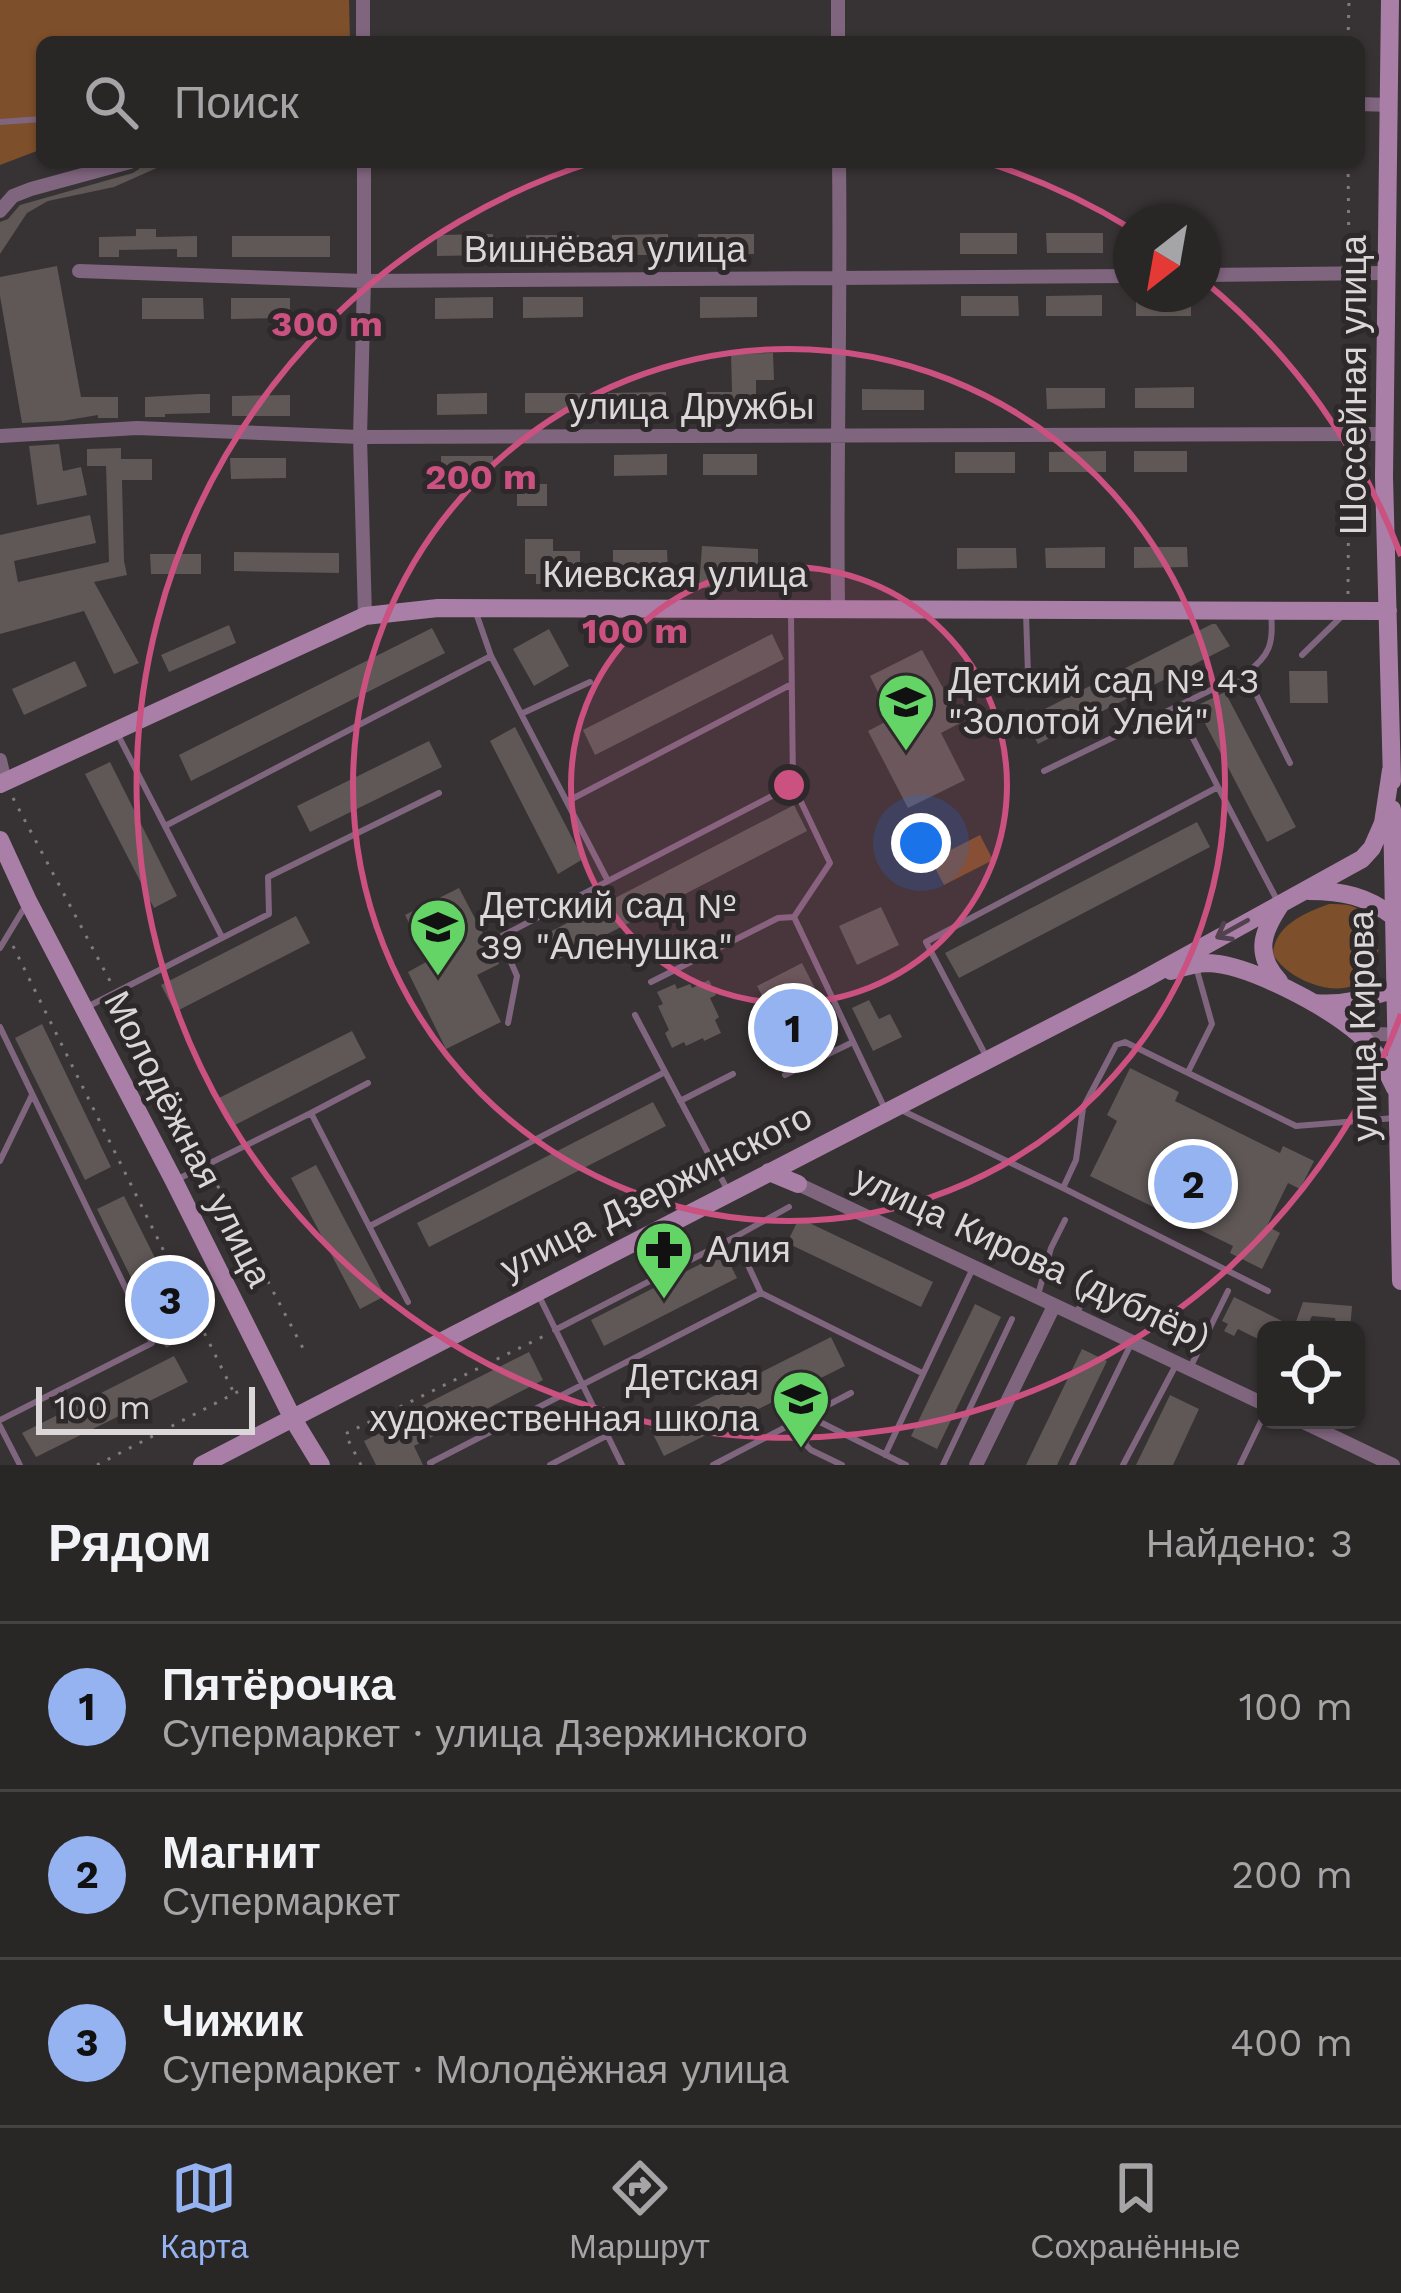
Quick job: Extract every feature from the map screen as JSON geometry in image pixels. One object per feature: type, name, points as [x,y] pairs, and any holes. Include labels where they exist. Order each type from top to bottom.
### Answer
[{"type":"main road","name":"Шоссейная улица","points":[[1390,0],[1386,273],[1393,352],[1384,434],[1393,477],[1388,611],[1391,770]]},
{"type":"main road","name":"Киевская улица","points":[[5,787],[364,616],[438,608],[1271,610],[1348,606],[1388,611]]},
{"type":"main road","name":"улица Кирова","points":[[1391,770],[1397,826],[1394,917],[1401,1281]]},
{"type":"main road","points":[[1141,981],[1347,869],[1372,848],[1383,823],[1391,770]]},
{"type":"main road","name":"Молодёжная улица","points":[[0,840],[293,1419],[321,1465]]},
{"type":"main road","points":[[1303,891],[1350,893],[1394,917]]},
{"type":"main road","points":[[1281,902],[1263,947],[1268,970],[1286,988]]},
{"type":"main road","points":[[1141,981],[1195,964],[1228,966],[1286,988],[1343,1023],[1374,1051],[1397,1092]]},
{"type":"main road","name":"улица Дзержинского","points":[[202,1465],[224,1460],[536,1291],[1141,981]]},
{"type":"main road","points":[[1310,1002],[1358,1001],[1395,988]]},
{"type":"main road","name":"улица Кирова (дублёр)","points":[[770,1172],[798,1184]]},
{"type":"street","points":[[363,0],[363,36]]},
{"type":"street","points":[[838,0],[838,36]]},
{"type":"street","points":[[1365,104],[1390,105]]},
{"type":"street","points":[[0,211],[13,196],[108,168]]},
{"type":"street","points":[[364,168],[359,436],[364,616]]},
{"type":"street","points":[[838,608],[839,168]]},
{"type":"street","name":"Вишнёвая улица","points":[[80,271],[364,281],[1113,276]]},
{"type":"street","points":[[1221,275],[1386,273]]},
{"type":"street","name":"улица Дружбы","points":[[0,436],[137,428],[359,436],[1384,434]]},
{"type":"street","points":[[0,760],[5,787]]},
{"type":"street","points":[[1343,1023],[1399,1035]]},
{"type":"street","name":"улица Кирова (дублёр)","points":[[798,1184],[1257,1403]]},
{"type":"street","points":[[976,1465],[1054,1306]]},
{"type":"street","points":[[1318,1429],[1393,1465]]},
{"type":"lane","points":[[0,122],[36,119]]},
{"type":"lane","points":[[1302,655],[1348,606]]},
{"type":"lane","points":[[474,608],[491,656],[608,881]]},
{"type":"lane","points":[[791,608],[793,785],[830,863],[794,917]]},
{"type":"lane","points":[[1026,608],[1028,675]]},
{"type":"lane","points":[[1044,771],[1259,664],[1270,650],[1271,610]]},
{"type":"lane","points":[[165,826],[491,656]]},
{"type":"lane","points":[[1246,673],[1290,763]]},
{"type":"lane","points":[[523,713],[590,682]]},
{"type":"lane","points":[[568,801],[790,685]]},
{"type":"lane","points":[[1178,707],[1281,902]]},
{"type":"lane","points":[[116,732],[222,938]]},
{"type":"lane","points":[[508,1023],[517,976],[500,937],[793,785]]},
{"type":"lane","points":[[988,1060],[926,942],[1218,788]]},
{"type":"lane","points":[[84,1009],[269,914],[268,878],[439,794]]},
{"type":"lane","points":[[0,948],[28,901]]},
{"type":"lane","points":[[651,982],[778,918],[794,917]]},
{"type":"lane","points":[[794,917],[851,1042],[890,1109],[1063,1188],[1268,1291]]},
{"type":"lane","points":[[1188,1073],[1212,1024],[1195,964]]},
{"type":"lane","points":[[635,1016],[729,1192]]},
{"type":"lane","points":[[0,1027],[152,1343],[0,1423],[20,1465]]},
{"type":"lane","points":[[785,1075],[851,1042]]},
{"type":"lane","points":[[1063,1188],[1076,1160],[1083,1108],[1116,1045],[1125,1042],[1296,1126],[1398,1118]]},
{"type":"lane","points":[[370,1226],[665,1072]]},
{"type":"lane","points":[[680,1101],[733,1074]]},
{"type":"lane","points":[[174,1181],[368,1083]]},
{"type":"lane","points":[[0,1161],[32,1096]]},
{"type":"lane","points":[[311,1113],[407,1302]]},
{"type":"lane","points":[[555,1330],[789,1207]]},
{"type":"lane","points":[[1038,1298],[1051,1248],[1065,1220]]},
{"type":"lane","points":[[735,1237],[761,1292],[922,1373]]},
{"type":"lane","points":[[885,1455],[974,1266]]},
{"type":"lane","points":[[536,1291],[622,1465]]},
{"type":"lane","points":[[1075,1316],[1088,1291]]},
{"type":"lane","points":[[1123,1465],[1228,1291]]},
{"type":"lane","points":[[431,1465],[761,1292]]},
{"type":"lane","points":[[943,1465],[1012,1319]]},
{"type":"lane","points":[[1072,1465],[1132,1342]]},
{"type":"lane","points":[[713,1465],[851,1393]]},
{"type":"lane","points":[[810,1417],[906,1465]]},
{"type":"lane","points":[[810,1417],[805,1444],[842,1465]]},
{"type":"lane","points":[[1240,1465],[1257,1428]]},
{"type":"lane","points":[[550,1465],[608,1435]]},
{"type":"path","points":[[1348,0],[1348,36]]},
{"type":"path","points":[[1348,168],[1348,606]]},
{"type":"path","points":[[5,787],[306,1354]]},
{"type":"path","points":[[6,934],[234,1394]]},
{"type":"path","points":[[361,1465],[345,1434],[555,1330]]},
{"type":"path","points":[[97,1465],[245,1388]]},
{"type":"shaded area","points":[[0,0],[349,0],[350,36],[36,36],[36,151],[0,165]]},
{"type":"shaded area","points":[[980,835],[993,860],[944,885],[931,860]]},
{"type":"shaded area","points":[[1329,904],[1348,905],[1364,913],[1374,926],[1377,959],[1355,985],[1336,988],[1310,983],[1273,955],[1285,928]]},
{"type":"building","points":[[157,168],[114,187],[48,201],[27,213],[0,254],[0,222],[20,205],[139,169]]},
{"type":"building","points":[[136,229],[156,229],[156,237],[197,236],[197,257],[177,257],[177,249],[119,250],[119,257],[99,257],[99,237],[136,236]]},
{"type":"building","points":[[960,233],[1017,233],[1017,254],[960,254]]},
{"type":"building","points":[[1046,233],[1103,233],[1103,253],[1047,253]]},
{"type":"building","points":[[493,234],[493,255],[437,256],[437,235]]},
{"type":"building","points":[[668,234],[669,255],[612,255],[612,235]]},
{"type":"building","points":[[698,234],[754,234],[754,254],[699,255]]},
{"type":"building","points":[[526,235],[579,235],[579,255],[526,255]]},
{"type":"building","points":[[232,236],[330,236],[330,257],[232,257]]},
{"type":"building","points":[[57,266],[81,397],[118,397],[118,418],[98,415],[22,423],[0,277]]},
{"type":"building","points":[[1102,295],[1102,316],[1046,316],[1046,296]]},
{"type":"building","points":[[961,296],[1018,296],[1019,316],[961,316]]},
{"type":"building","points":[[493,297],[493,318],[435,319],[435,298]]},
{"type":"building","points":[[523,297],[583,297],[583,317],[523,318]]},
{"type":"building","points":[[700,297],[757,297],[757,317],[700,318]]},
{"type":"building","points":[[142,298],[203,298],[204,319],[142,319]]},
{"type":"building","points":[[231,298],[290,298],[290,318],[231,319]]},
{"type":"building","points":[[1136,312],[1191,312],[1191,316],[1136,316]]},
{"type":"building","points":[[773,353],[774,380],[756,380],[756,412],[699,412],[699,392],[732,392],[731,354]]},
{"type":"building","points":[[1194,387],[1194,408],[1135,408],[1135,388]]},
{"type":"building","points":[[1046,388],[1105,388],[1105,408],[1047,409]]},
{"type":"building","points":[[862,389],[924,390],[924,410],[862,410]]},
{"type":"building","points":[[666,392],[666,413],[608,413],[608,393]]},
{"type":"building","points":[[487,393],[487,414],[437,415],[437,394]]},
{"type":"building","points":[[525,393],[585,393],[585,413],[525,413]]},
{"type":"building","points":[[210,394],[210,413],[145,417],[145,397]]},
{"type":"building","points":[[290,395],[290,416],[232,416],[232,396]]},
{"type":"building","points":[[59,444],[63,471],[81,467],[87,495],[37,505],[29,446]]},
{"type":"building","points":[[121,448],[121,459],[152,459],[152,480],[122,480],[127,575],[94,582],[139,663],[114,674],[84,611],[0,634],[0,535],[90,515],[96,543],[14,561],[18,582],[109,562],[106,466],[87,466],[87,449]]},
{"type":"building","points":[[1106,451],[1106,472],[1049,472],[1049,452]]},
{"type":"building","points":[[1134,451],[1187,451],[1187,472],[1134,472]]},
{"type":"building","points":[[955,452],[1015,452],[1015,473],[955,473]]},
{"type":"building","points":[[667,454],[667,475],[614,476],[614,455]]},
{"type":"building","points":[[703,454],[757,454],[757,475],[703,475]]},
{"type":"building","points":[[441,456],[493,456],[493,477],[441,477]]},
{"type":"building","points":[[230,458],[286,458],[286,478],[231,479]]},
{"type":"building","points":[[517,478],[547,484],[547,506],[517,506]]},
{"type":"building","points":[[525,539],[553,539],[553,551],[580,551],[580,572],[553,572],[553,584],[536,584],[536,574],[525,574]]},
{"type":"building","points":[[702,546],[758,549],[758,570],[714,568],[714,588],[699,588]]},
{"type":"building","points":[[1105,547],[1105,568],[1046,568],[1045,548]]},
{"type":"building","points":[[1134,547],[1187,547],[1188,567],[1134,568]]},
{"type":"building","points":[[957,548],[1016,548],[1017,568],[957,569]]},
{"type":"building","points":[[613,550],[667,550],[668,571],[613,571]]},
{"type":"building","points":[[234,552],[339,553],[339,573],[234,571]]},
{"type":"building","points":[[150,554],[201,554],[201,574],[151,574]]},
{"type":"building","points":[[1212,624],[1230,646],[1038,744],[1025,719]]},
{"type":"building","points":[[229,625],[236,643],[169,672],[161,655]]},
{"type":"building","points":[[432,628],[445,653],[191,781],[179,755]]},
{"type":"building","points":[[549,629],[569,666],[534,686],[513,649]]},
{"type":"building","points":[[772,634],[784,659],[595,755],[583,730]]},
{"type":"building","points":[[922,650],[962,722],[941,733],[965,780],[908,808],[868,731],[891,719],[870,676]]},
{"type":"building","points":[[75,661],[87,686],[24,715],[12,689]]},
{"type":"building","points":[[1289,671],[1327,671],[1328,703],[1290,703]]},
{"type":"building","points":[[1225,692],[1296,827],[1267,842],[1196,706]]},
{"type":"building","points":[[515,727],[583,859],[558,874],[490,741]]},
{"type":"building","points":[[429,741],[442,767],[310,832],[297,806]]},
{"type":"building","points":[[110,762],[177,896],[154,908],[85,774]]},
{"type":"building","points":[[794,805],[807,831],[559,959],[546,934]]},
{"type":"building","points":[[1197,822],[1210,847],[959,978],[945,953]]},
{"type":"building","points":[[459,888],[499,964],[477,975],[501,1022],[446,1049],[408,972],[428,961],[405,915]]},
{"type":"building","points":[[881,907],[899,945],[857,965],[839,926]]},
{"type":"building","points":[[296,916],[310,943],[175,1012],[161,985]]},
{"type":"building","points":[[802,963],[839,1035],[782,1064],[753,1007],[765,1001],[757,986]]},
{"type":"building","points":[[709,980],[721,1033],[672,1048],[657,992],[675,984],[677,989],[690,984],[692,988]]},
{"type":"building","points":[[869,1000],[879,1019],[890,1014],[902,1037],[873,1051],[852,1008]]},
{"type":"building","points":[[42,1024],[111,1167],[85,1180],[15,1038]]},
{"type":"building","points":[[352,1031],[366,1058],[233,1126],[219,1098]]},
{"type":"building","points":[[1130,1068],[1179,1092],[1175,1101],[1280,1153],[1283,1146],[1314,1161],[1300,1189],[1288,1183],[1267,1226],[1280,1233],[1262,1269],[1230,1253],[1233,1246],[1090,1176],[1117,1121],[1107,1115]]},
{"type":"building","points":[[653,1102],[666,1126],[429,1247],[417,1223]]},
{"type":"building","points":[[316,1165],[385,1296],[360,1309],[291,1178]]},
{"type":"building","points":[[124,1196],[193,1334],[166,1348],[97,1209]]},
{"type":"building","points":[[799,1218],[933,1282],[921,1307],[787,1243]]},
{"type":"building","points":[[724,1252],[737,1278],[604,1346],[591,1320]]},
{"type":"building","points":[[1234,1297],[1282,1321],[1257,1321],[1257,1338],[1238,1329],[1234,1336],[1224,1331],[1228,1324],[1222,1321]]},
{"type":"building","points":[[1303,1302],[1352,1306],[1351,1321],[1312,1316],[1310,1321],[1296,1321]]},
{"type":"building","points":[[975,1304],[1001,1317],[937,1449],[911,1436]]},
{"type":"building","points":[[831,1337],[845,1366],[664,1456],[650,1428]]},
{"type":"building","points":[[1082,1349],[1107,1361],[1057,1465],[1026,1465]]},
{"type":"building","points":[[529,1352],[543,1380],[414,1446],[423,1465],[376,1465],[364,1441],[388,1429],[386,1424]]},
{"type":"building","points":[[174,1356],[188,1382],[36,1457],[22,1433]]},
{"type":"building","points":[[1170,1395],[1199,1409],[1173,1465],[1136,1465]]},
{"type":"place","name":"Детский сад № 43 \"Золотой Улей\"","points":[[906,753]]},
{"type":"place","name":"Детский сад № 39 \"Аленушка\"","points":[[438,978]]},
{"type":"place","name":"Пятёрочка","points":[[793,1028]]},
{"type":"place","name":"Магнит","points":[[1193,1184]]},
{"type":"place","name":"Чижик","points":[[170,1300]]},
{"type":"place","name":"Алия","points":[[664,1301]]},
{"type":"place","name":"Детская художественная школа","points":[[801,1450]]}]
